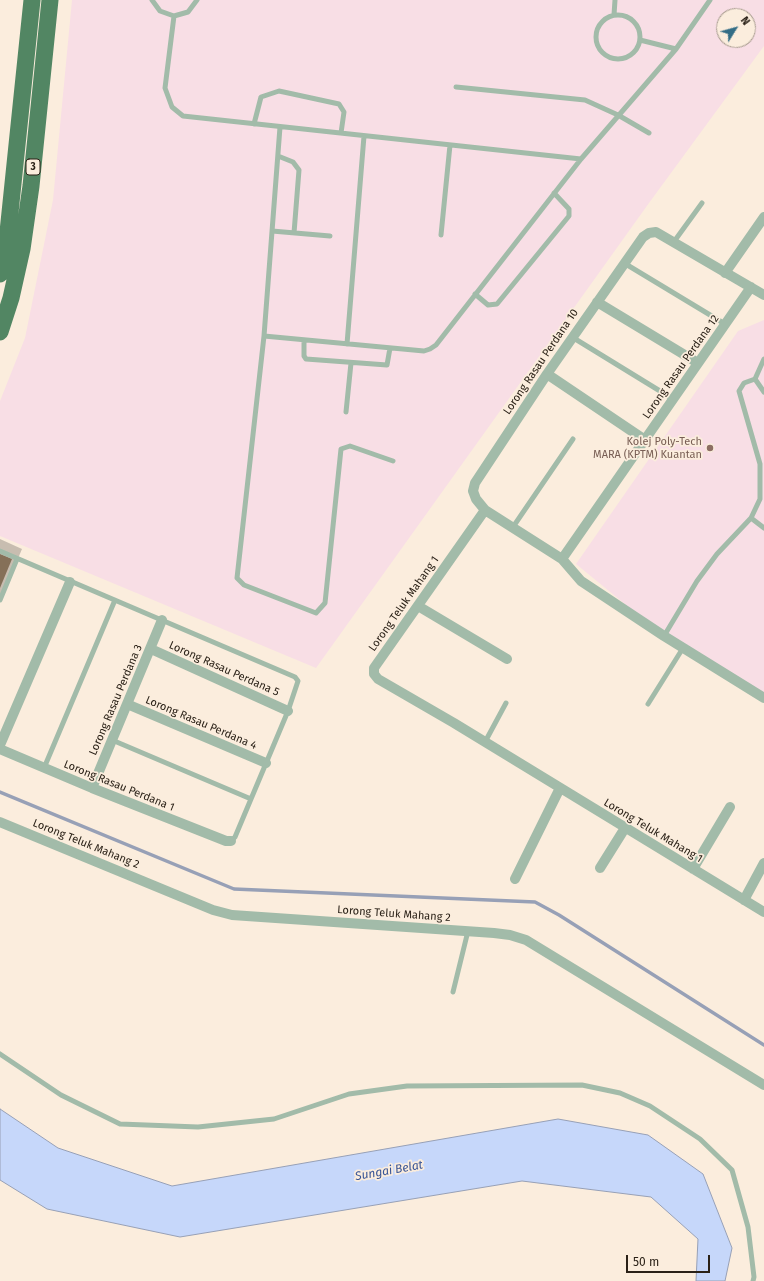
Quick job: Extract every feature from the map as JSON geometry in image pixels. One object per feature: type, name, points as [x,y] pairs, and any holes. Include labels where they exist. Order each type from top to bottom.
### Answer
[{"type":"highway","name":"3","points":[[0,274],[6,251],[32,0]]},
{"type":"highway","name":"3","points":[[0,332],[11,298],[22,249],[31,186],[50,0]]},
{"type":"street","points":[[725,273],[764,217]]},
{"type":"street","name":"Lorong Rasau Perdana 10","points":[[485,510],[476,499],[473,491],[475,483],[572,337],[624,263],[643,237],[649,233],[656,232],[673,243]]},
{"type":"street","points":[[673,243],[764,295]]},
{"type":"street","name":"Lorong Rasau Perdana 12","points":[[562,559],[751,287]]},
{"type":"street","points":[[597,302],[698,363]]},
{"type":"street","points":[[547,374],[645,440]]},
{"type":"street","points":[[485,510],[562,559],[581,581],[682,648],[764,698]]},
{"type":"street","name":"Lorong Teluk Mahang 1","points":[[485,510],[374,668],[374,674],[378,678],[764,912]]},
{"type":"street","points":[[0,745],[70,582]]},
{"type":"street","points":[[418,606],[507,659]]},
{"type":"street","name":"Lorong Rasau Perdana 3","points":[[92,788],[162,620]]},
{"type":"street","name":"Lorong Rasau Perdana 5","points":[[150,649],[288,711]]},
{"type":"street","name":"Lorong Rasau Perdana 4","points":[[127,704],[266,763]]},
{"type":"street","name":"Lorong Rasau Perdana 1","points":[[0,749],[92,788],[226,841],[231,841]]},
{"type":"street","points":[[515,879],[560,788]]},
{"type":"street","points":[[693,869],[730,808]]},
{"type":"street","name":"Lorong Teluk Mahang 2","points":[[0,822],[214,910],[232,915],[468,931],[510,935],[526,940],[764,1085]]},
{"type":"street","points":[[600,868],[625,828]]},
{"type":"street","points":[[744,900],[764,863]]},
{"type":"lane","points":[[152,0],[160,11],[174,16],[188,12],[197,0]]},
{"type":"lane","points":[[614,15],[616,0]]},
{"type":"lane","points":[[264,336],[424,351],[436,345],[581,159],[676,49],[710,0]]},
{"type":"lane","points":[[614,15],[628,17],[633,21],[640,33],[638,47],[628,57],[613,58],[601,50],[597,44],[598,29],[607,18],[614,15]]},
{"type":"lane","points":[[174,16],[165,88],[172,107],[183,116],[581,159]]},
{"type":"lane","points":[[640,40],[676,49]]},
{"type":"lane","points":[[456,88],[575,98],[593,103],[618,115],[649,133]]},
{"type":"lane","points":[[254,124],[261,97],[279,91],[339,104],[344,112],[341,133]]},
{"type":"lane","points":[[280,127],[264,336],[237,578],[244,585],[316,613],[325,603],[341,449],[350,446],[393,461]]},
{"type":"lane","points":[[347,344],[364,136]]},
{"type":"lane","points":[[441,235],[450,145]]},
{"type":"lane","points":[[278,156],[293,162],[299,170],[294,233]]},
{"type":"lane","points":[[475,294],[488,305],[497,304],[569,216],[569,209],[554,193]]},
{"type":"lane","points":[[673,243],[702,202]]},
{"type":"lane","points":[[272,231],[330,236]]},
{"type":"lane","points":[[624,263],[725,324]]},
{"type":"lane","points":[[572,337],[673,399]]},
{"type":"lane","points":[[304,340],[304,356],[306,359],[387,365],[390,348]]},
{"type":"lane","points":[[664,636],[697,581],[717,554],[750,518],[760,499],[760,464],[739,391],[744,383],[755,379],[764,358]]},
{"type":"lane","points":[[346,412],[351,363]]},
{"type":"lane","points":[[755,379],[764,392]]},
{"type":"lane","points":[[512,527],[572,439]]},
{"type":"lane","points":[[750,518],[764,528]]},
{"type":"lane","points":[[0,551],[295,677],[298,681],[288,711],[235,837],[231,841]]},
{"type":"lane","points":[[0,600],[18,559]]},
{"type":"lane","points":[[44,768],[115,600]]},
{"type":"lane","points":[[648,704],[682,648]]},
{"type":"lane","points":[[485,742],[506,703]]},
{"type":"lane","points":[[112,740],[251,799]]},
{"type":"lane","points":[[453,992],[468,931]]},
{"type":"lane","points":[[0,1054],[61,1095],[120,1124],[198,1127],[274,1120],[349,1094],[407,1086],[582,1085],[620,1093],[650,1106],[700,1139],[732,1170],[748,1227],[754,1277],[753,1281]]},
{"type":"shaded area","points":[[72,0],[764,0],[764,46],[649,203],[316,668],[0,536],[0,401],[25,338],[53,200]]},
{"type":"shaded area","name":"Kolej Poly-Tech MARA (KPTM) Kuantan","points":[[764,320],[764,694],[642,618],[576,564],[738,331]]},
{"type":"water","name":"Sungai Belat","points":[[0,1109],[58,1148],[172,1186],[558,1119],[648,1135],[703,1174],[732,1248],[725,1281],[696,1281],[698,1239],[651,1197],[522,1181],[180,1237],[47,1209],[0,1180]]},
{"type":"building","points":[[0,554],[12,559],[0,588]]},
{"type":"waterway","points":[[0,792],[234,889],[535,902],[559,915],[764,1045]]},
{"type":"place","name":"Kolej Poly-Tech MARA (KPTM) Kuantan","points":[[710,448]]}]
